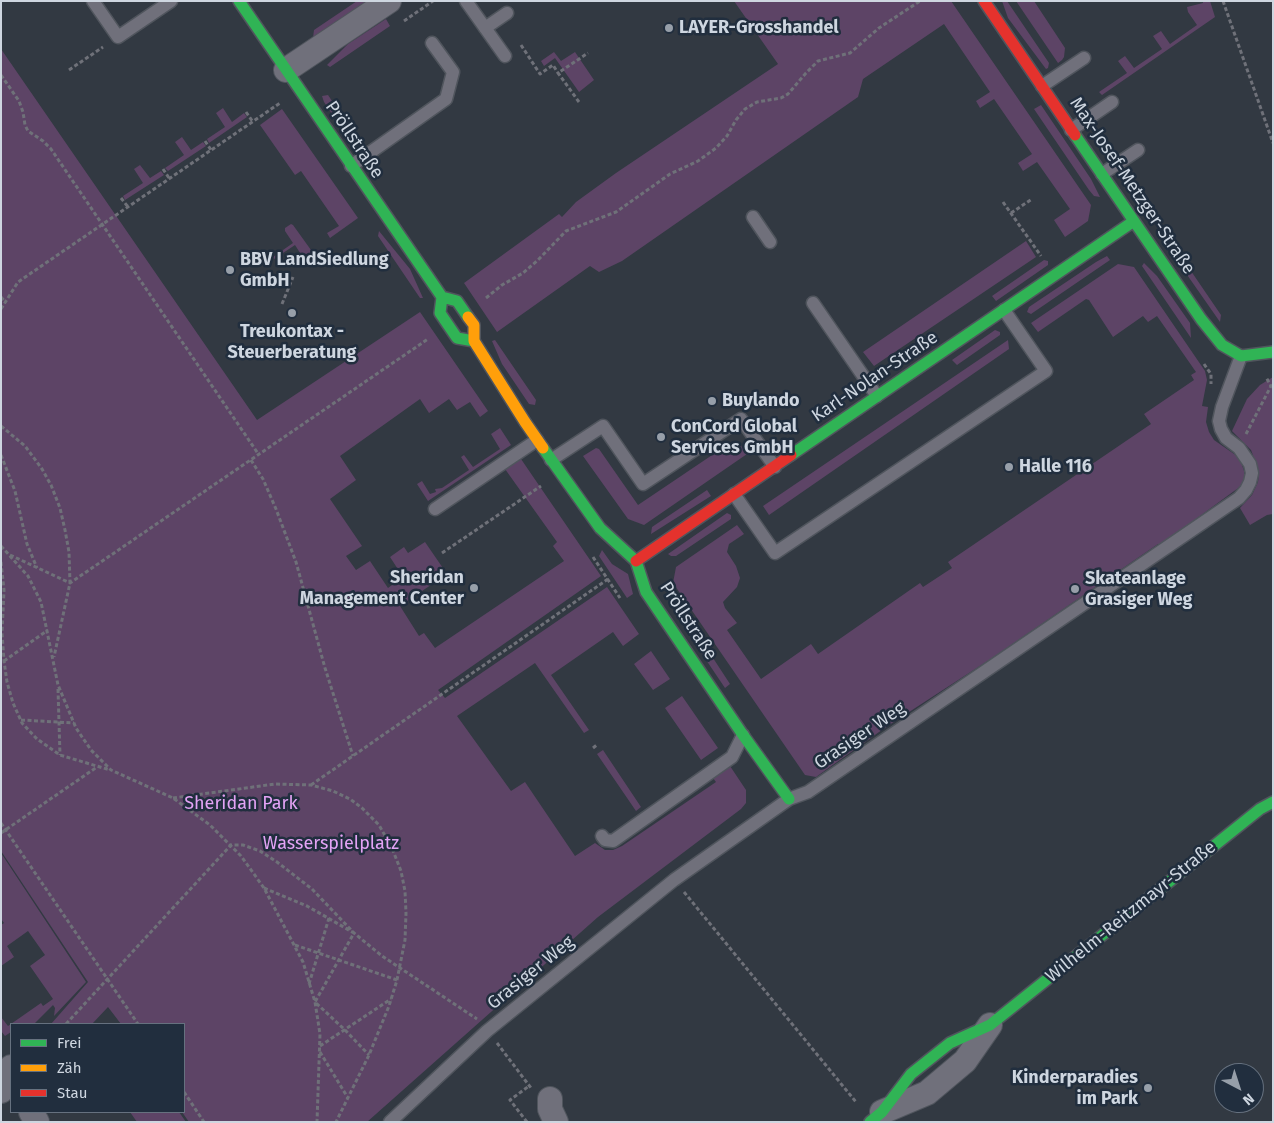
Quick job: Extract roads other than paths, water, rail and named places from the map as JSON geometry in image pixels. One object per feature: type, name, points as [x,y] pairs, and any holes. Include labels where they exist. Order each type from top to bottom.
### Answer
[{"type":"street","name":"Pröllstraße","points":[[239,1],[442,297],[457,302],[474,325],[474,342],[537,440],[600,528],[636,562],[646,592],[789,799]]},
{"type":"street","points":[[286,70],[389,1]]},
{"type":"street","name":"Max-Josef-Metzger-Straße","points":[[984,1],[1201,319],[1222,345],[1241,356]]},
{"type":"street","name":"Karl-Nolan-Straße","points":[[636,562],[1134,221]]},
{"type":"street","name":"Pröllstraße","points":[[442,297],[440,313],[457,338],[474,342]]},
{"type":"street","points":[[1241,356],[1273,352]]},
{"type":"street","name":"Wilhelm-Reitzmayr-Straße","points":[[872,1111],[927,1093],[965,1061],[990,1025],[1260,809],[1273,802]]},
{"type":"street","points":[[1,1052],[9,1078]]},
{"type":"lane","points":[[93,1],[118,37],[164,3]]},
{"type":"lane","points":[[466,1],[504,56]]},
{"type":"lane","points":[[485,28],[504,15]]},
{"type":"lane","points":[[351,166],[446,99],[453,72],[432,43]]},
{"type":"lane","points":[[1042,86],[1084,58]]},
{"type":"lane","points":[[1072,130],[1112,102]]},
{"type":"lane","points":[[1102,174],[1138,150]]},
{"type":"lane","points":[[752,217],[770,242]]},
{"type":"lane","points":[[813,303],[877,396]]},
{"type":"lane","points":[[734,494],[775,554],[1046,371],[1004,310]]},
{"type":"lane","name":"Grasiger Weg","points":[[390,1122],[487,1031],[674,880],[789,799],[808,792],[1239,498],[1250,482],[1252,473],[1250,464],[1239,448],[1226,438],[1219,421],[1222,406],[1241,356]]},
{"type":"lane","points":[[551,460],[603,426],[643,484],[741,419],[775,467]]},
{"type":"lane","points":[[435,510],[537,440]]},
{"type":"lane","points":[[602,836],[605,840],[613,840],[732,757],[743,735]]},
{"type":"place","name":"LAYER-Grosshandel","points":[[669,28]]},
{"type":"place","name":"BBV LandSiedlung GmbH","points":[[230,270]]},
{"type":"place","name":"Treukontax - Steuerberatung","points":[[292,313]]},
{"type":"place","name":"Buylando","points":[[712,401]]},
{"type":"place","name":"ConCord Global Services GmbH","points":[[661,437]]},
{"type":"place","name":"Halle 116","points":[[1009,467]]},
{"type":"place","name":"Sheridan Management Center","points":[[474,588]]},
{"type":"place","name":"Skateanlage Grasiger Weg","points":[[1075,589]]},
{"type":"place","name":"Kinderparadies im Park","points":[[1148,1088]]},
{"type":"park label","name":"Sheridan Park","points":[[241,804]]},
{"type":"park label","name":"Wasserspielplatz","points":[[331,844]]}]
